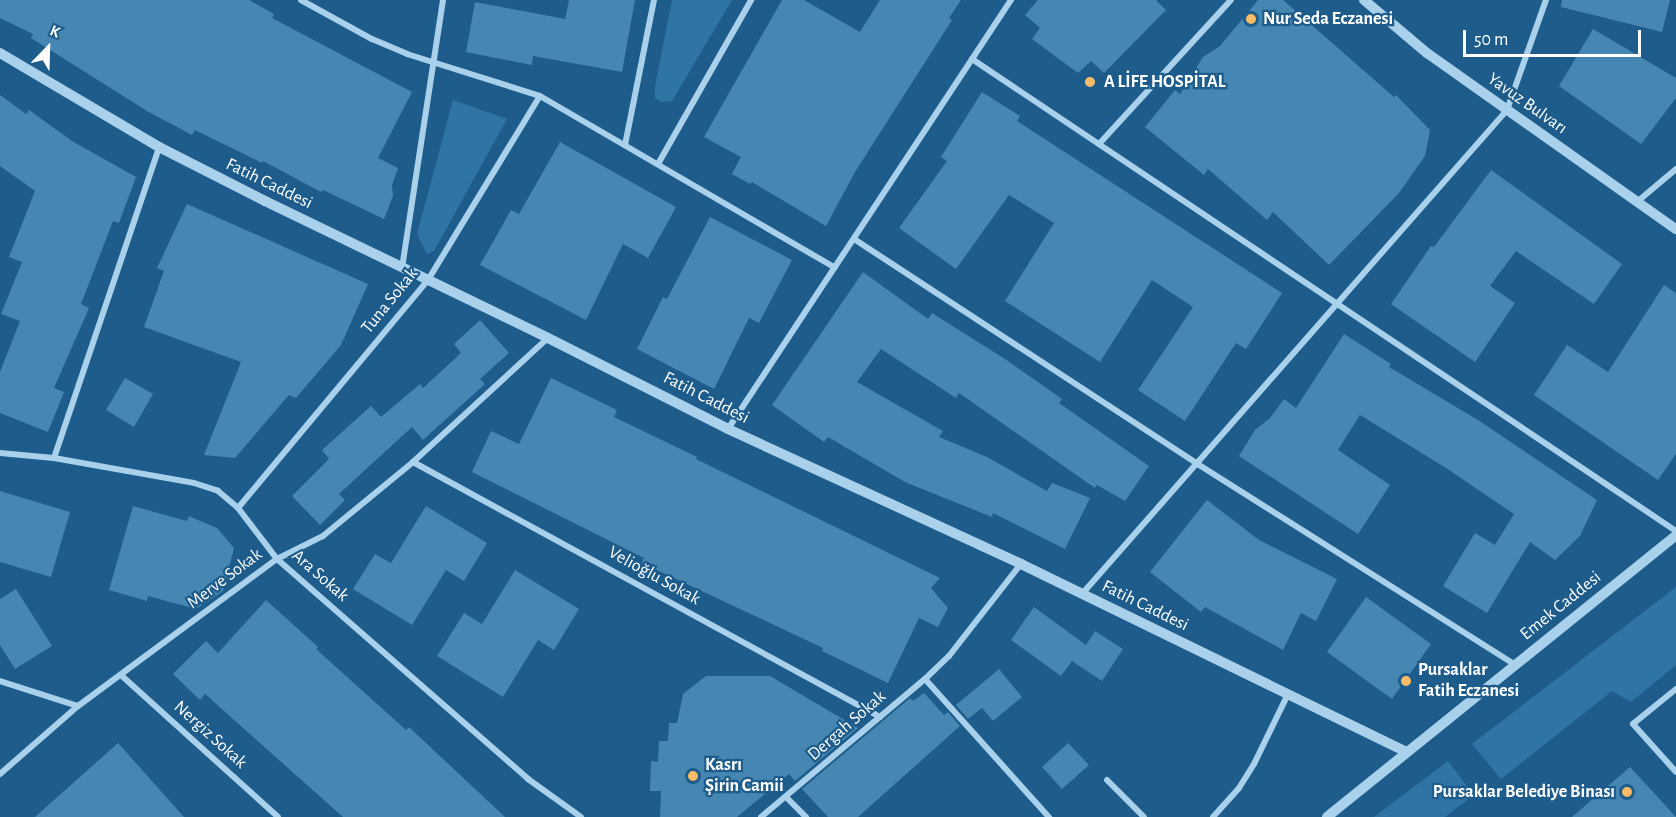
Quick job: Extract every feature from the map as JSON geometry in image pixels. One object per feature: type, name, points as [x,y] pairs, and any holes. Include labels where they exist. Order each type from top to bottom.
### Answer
[{"type":"street","points":[[301,0],[372,39],[434,64],[540,96],[835,268]]},
{"type":"street","name":"Tuna Sokak","points":[[402,268],[443,0]]},
{"type":"street","points":[[625,145],[654,0]]},
{"type":"street","points":[[658,164],[751,0]]},
{"type":"street","points":[[728,429],[1011,0]]},
{"type":"street","points":[[1099,144],[1231,0]]},
{"type":"street","name":"Yavuz Bulvarı","points":[[1364,0],[1426,53],[1676,229]]},
{"type":"street","points":[[1082,594],[1507,110],[1546,0]]},
{"type":"street","name":"Fatih Caddesi","points":[[0,53],[159,147],[402,268],[548,338],[728,429],[1020,564],[1407,752]]},
{"type":"street","points":[[972,59],[1676,533]]},
{"type":"street","name":"Tuna Sokak","points":[[238,508],[428,280],[540,96]]},
{"type":"street","points":[[54,458],[159,147]]},
{"type":"street","points":[[1638,201],[1676,169]]},
{"type":"street","points":[[854,239],[1196,463],[1515,665]]},
{"type":"street","name":"Merve Sokak","points":[[0,774],[78,706],[278,559],[323,536],[413,462],[548,338]]},
{"type":"street","name":"Ara Sokak","points":[[0,453],[54,458],[194,483],[218,490],[238,508],[278,559],[528,779],[581,817]]},
{"type":"street","name":"Velioğlu Sokak","points":[[413,462],[880,717]]},
{"type":"street","name":"Emek Caddesi","points":[[1328,817],[1676,533]]},
{"type":"street","name":"Dergah Sokak","points":[[761,817],[787,798],[925,680],[949,656],[1020,564]]},
{"type":"street","name":"Nergiz Sokak","points":[[122,675],[278,817]]},
{"type":"street","points":[[925,680],[1049,817]]},
{"type":"street","points":[[0,681],[78,706]]},
{"type":"street","points":[[1676,689],[1633,724],[1676,772]]},
{"type":"street","points":[[1213,817],[1239,788],[1254,764],[1288,694]]},
{"type":"street","points":[[1107,780],[1144,817]]},
{"type":"street","points":[[787,798],[806,817]]},
{"type":"shaded area","points":[[672,0],[732,0],[672,101],[661,102],[655,98],[655,86]]},
{"type":"shaded area","points":[[453,100],[507,119],[434,251],[427,254],[417,234]]},
{"type":"shaded area","points":[[1676,587],[1676,665],[1631,702],[1612,691],[1501,779],[1472,744]]},
{"type":"shaded area","points":[[1448,761],[1474,795],[1445,817],[1374,817]]},
{"type":"building","points":[[0,0],[249,0],[274,14],[272,18],[412,92],[378,158],[398,168],[392,185],[393,196],[384,219],[323,190],[321,192],[263,161],[262,163],[195,130],[192,135],[147,111],[31,38],[33,34],[0,18]]},
{"type":"building","points":[[569,0],[635,0],[622,72],[533,56],[532,65],[466,52],[475,2],[565,19]]},
{"type":"building","points":[[782,0],[804,0],[860,32],[880,0],[961,0],[949,18],[952,20],[855,172],[826,226],[752,182],[750,184],[732,174],[741,157],[704,137]]},
{"type":"building","points":[[1038,0],[1156,0],[1166,10],[1104,73],[1091,61],[1078,73],[1032,39],[1040,28],[1025,15]]},
{"type":"building","points":[[1258,0],[1283,0],[1394,97],[1396,95],[1430,130],[1425,156],[1399,193],[1329,265],[1273,212],[1267,220],[1208,169],[1204,175],[1145,127],[1175,90],[1180,94],[1203,57],[1220,46]]},
{"type":"building","points":[[1562,0],[1670,0],[1662,32],[1561,7]]},
{"type":"building","points":[[1593,29],[1676,78],[1676,98],[1641,144],[1559,86]]},
{"type":"building","points":[[982,92],[1020,116],[1017,121],[1282,293],[1246,349],[1236,343],[1185,421],[1138,390],[1193,307],[1152,280],[1100,362],[1005,301],[1054,223],[1009,195],[956,269],[899,228],[947,161],[941,157]]},
{"type":"building","points":[[0,95],[26,114],[29,110],[72,141],[136,177],[119,223],[113,221],[81,304],[89,308],[54,388],[64,392],[48,432],[0,413],[0,372],[20,321],[1,314],[22,262],[9,257],[35,191],[0,166]]},
{"type":"building","points":[[560,142],[676,207],[648,258],[623,244],[586,320],[480,265],[511,210],[519,214]]},
{"type":"building","points":[[1491,170],[1622,264],[1594,304],[1516,251],[1490,286],[1515,303],[1475,362],[1391,304],[1431,246],[1434,247]]},
{"type":"building","points":[[187,204],[368,284],[341,345],[296,398],[289,395],[235,458],[204,455],[241,362],[144,327],[164,271],[157,268]]},
{"type":"building","points":[[710,217],[792,260],[759,323],[749,318],[714,389],[637,349],[663,297],[667,299]]},
{"type":"building","points":[[863,272],[928,319],[932,313],[1005,359],[1062,399],[1059,403],[1149,466],[1125,501],[1097,485],[1095,488],[959,393],[956,398],[881,349],[857,382],[943,431],[939,437],[987,457],[1047,491],[1052,483],[1090,498],[1065,549],[993,513],[992,517],[905,482],[828,437],[824,442],[772,405]]},
{"type":"building","points":[[1664,285],[1676,293],[1676,454],[1658,480],[1534,395],[1567,345],[1608,372]]},
{"type":"building","points":[[480,320],[509,353],[480,379],[485,384],[423,440],[412,427],[339,494],[345,500],[320,525],[292,496],[329,459],[322,450],[371,406],[381,417],[420,384],[423,388],[461,353],[454,344]]},
{"type":"building","points":[[1344,334],[1391,364],[1389,367],[1478,420],[1597,500],[1580,536],[1555,560],[1530,542],[1487,613],[1443,586],[1475,533],[1495,545],[1514,514],[1446,468],[1360,415],[1338,450],[1390,485],[1358,534],[1239,456],[1255,430],[1270,418],[1284,399],[1296,408]]},
{"type":"building","points":[[125,378],[153,394],[134,427],[106,410]]},
{"type":"building","points":[[551,378],[617,410],[614,417],[940,578],[931,588],[948,608],[938,627],[919,618],[888,683],[822,651],[823,648],[642,563],[644,558],[472,472],[491,431],[519,444]]},
{"type":"building","points":[[0,491],[70,512],[51,577],[0,562]]},
{"type":"building","points":[[1207,500],[1259,540],[1337,579],[1316,621],[1301,613],[1283,650],[1205,607],[1201,612],[1150,572]]},
{"type":"building","points":[[133,506],[187,521],[189,516],[217,528],[234,548],[223,591],[196,609],[148,596],[147,601],[109,590]]},
{"type":"building","points":[[426,506],[487,543],[464,581],[446,570],[412,625],[353,589],[375,554],[391,563]]},
{"type":"building","points":[[515,570],[579,609],[554,650],[538,640],[503,697],[437,656],[464,613],[482,624]]},
{"type":"building","points":[[16,589],[52,646],[15,669],[0,645],[0,599]]},
{"type":"building","points":[[1366,597],[1431,644],[1392,699],[1327,652]]},
{"type":"building","points":[[266,600],[318,647],[316,649],[406,730],[409,727],[505,817],[343,817],[205,694],[200,700],[173,674],[206,641],[218,653]]},
{"type":"building","points":[[1034,607],[1086,645],[1095,631],[1123,649],[1102,681],[1072,661],[1061,676],[1011,640]]},
{"type":"building","points":[[999,669],[1022,697],[993,721],[982,708],[968,719],[956,705]]},
{"type":"building","points":[[706,676],[770,676],[858,728],[795,781],[789,774],[737,817],[660,817],[661,791],[650,791],[651,761],[658,762],[659,741],[668,741],[669,723],[677,723],[683,694]]},
{"type":"building","points":[[924,693],[944,715],[948,712],[960,726],[858,817],[828,817],[802,789],[910,698],[913,701]]},
{"type":"building","points":[[118,743],[184,817],[35,817]]},
{"type":"building","points":[[1068,743],[1089,765],[1062,789],[1042,767]]},
{"type":"building","name":"Pursaklar Belediye Binası","points":[[1630,767],[1676,817],[1572,817]]},
{"type":"place","name":"Nur Seda Eczanesi","points":[[1251,19]]},
{"type":"place","name":"A LİFE HOSPİTAL","points":[[1090,82]]},
{"type":"place","name":"Pursaklar Fatih Eczanesi","points":[[1406,681]]},
{"type":"place","name":"Kasrı Şirin Camii","points":[[693,776]]},
{"type":"place","name":"Pursaklar Belediye Binası","points":[[1627,792]]}]
